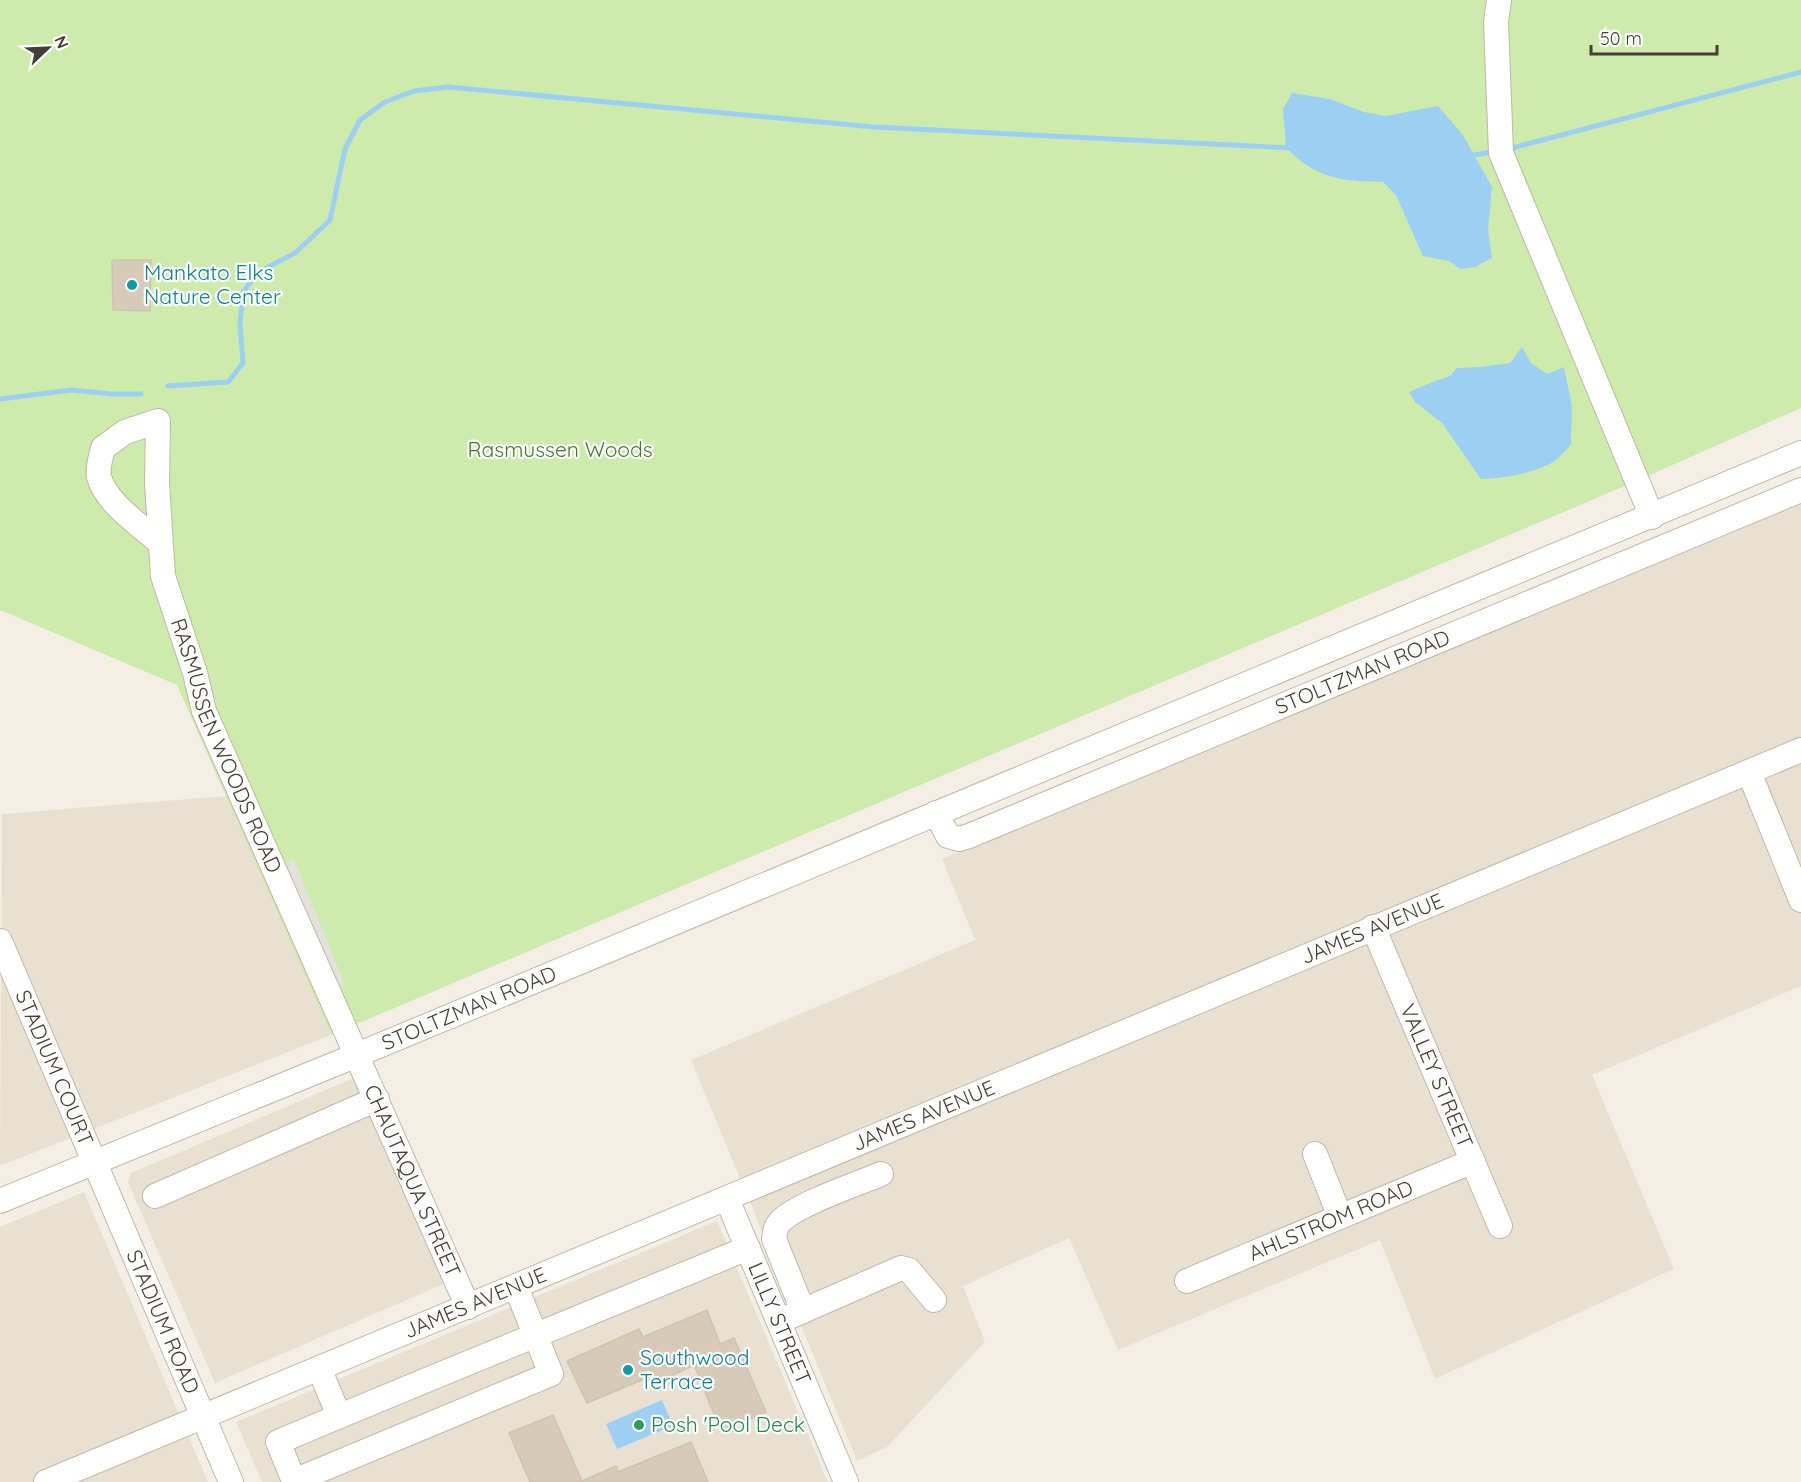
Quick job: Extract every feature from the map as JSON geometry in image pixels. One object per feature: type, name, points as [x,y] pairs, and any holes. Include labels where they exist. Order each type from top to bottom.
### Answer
[{"type":"street","points":[[1499,0],[1496,22],[1501,153],[1652,517]]},
{"type":"street","name":"RASMUSSEN WOODS ROAD","points":[[160,543],[121,510],[103,486],[98,475],[103,448],[125,432],[158,421],[157,483],[163,576],[195,673],[204,711],[357,1054]]},
{"type":"street","name":"STOLTZMAN ROAD","points":[[0,1201],[1652,517],[1801,453]]},
{"type":"street","name":"STOLTZMAN ROAD","points":[[936,813],[948,836],[959,839],[969,836],[1801,490]]},
{"type":"street","name":"JAMES AVENUE","points":[[46,1482],[1801,750]]},
{"type":"street","points":[[1749,772],[1801,900]]},
{"type":"street","name":"VALLEY STREET","points":[[1374,927],[1500,1226]]},
{"type":"street","name":"STADIUM COURT","points":[[0,940],[94,1162]]},
{"type":"street","name":"CHAUTAQUA STREET","points":[[357,1054],[468,1307]]},
{"type":"street","points":[[155,1196],[377,1100]]},
{"type":"street","points":[[1315,1154],[1341,1217]]},
{"type":"street","name":"AHLSTROM ROAD","points":[[1187,1281],[1473,1161]]},
{"type":"street","name":"STADIUM ROAD","points":[[94,1162],[231,1482]]},
{"type":"street","points":[[809,1164],[824,1198]]},
{"type":"street","points":[[803,1311],[776,1245],[775,1231],[778,1223],[796,1210],[881,1174]]},
{"type":"street","name":"LILLY STREET","points":[[727,1199],[846,1482]]},
{"type":"street","points":[[516,1287],[536,1335],[551,1374],[294,1481],[278,1442],[339,1416],[536,1335],[748,1248]]},
{"type":"street","points":[[779,1322],[901,1268],[909,1270],[934,1300]]},
{"type":"street","points":[[319,1368],[339,1416]]},
{"type":"shaded area","points":[[1801,498],[1801,986],[1592,1075],[1674,1269],[1435,1379],[1380,1240],[1118,1350],[1069,1238],[963,1286],[985,1342],[887,1447],[857,1461],[691,1060],[975,940],[942,859]]},
{"type":"shaded area","points":[[226,796],[331,1035],[0,1166],[2,814]]},
{"type":"shaded area","points":[[294,859],[345,985],[330,991],[279,865]]},
{"type":"shaded area","points":[[356,1077],[446,1283],[215,1383],[128,1182],[131,1173]]},
{"type":"shaded area","points":[[84,1192],[208,1482],[0,1482],[0,1227]]},
{"type":"shaded area","points":[[717,1221],[828,1482],[262,1482],[236,1422]]},
{"type":"green space","name":"Rasmussen Woods","points":[[0,0],[1801,0],[1801,408],[1632,483],[331,1035],[177,685],[0,610]]},
{"type":"water","points":[[1292,93],[1330,99],[1364,112],[1386,116],[1438,106],[1463,135],[1492,187],[1488,230],[1492,258],[1475,267],[1461,269],[1449,261],[1423,256],[1396,195],[1383,182],[1355,181],[1330,176],[1297,158],[1286,147],[1283,109]]},
{"type":"water","points":[[1522,347],[1531,363],[1547,374],[1564,367],[1572,406],[1571,444],[1551,463],[1532,471],[1481,479],[1442,423],[1415,402],[1409,392],[1450,376],[1457,368],[1510,363]]},
{"type":"water","name":"Posh 'Pool Deck","points":[[662,1400],[673,1426],[617,1449],[606,1424]]},
{"type":"building","name":"Mankato Elks Nature Center","points":[[112,260],[151,260],[150,311],[113,310]]},
{"type":"building","name":"Southwood Terrace","points":[[707,1310],[720,1344],[734,1338],[766,1412],[721,1431],[694,1365],[659,1382],[654,1375],[587,1403],[567,1361],[639,1329],[643,1337]]},
{"type":"building","name":"Southwood Terrace","points":[[553,1415],[582,1481],[616,1466],[618,1472],[691,1442],[708,1482],[530,1482],[509,1433]]},
{"type":"waterway","points":[[1508,149],[1801,72]]},
{"type":"waterway","points":[[168,386],[228,382],[243,363],[240,324],[243,292],[259,272],[295,253],[330,220],[345,149],[360,120],[385,102],[414,91],[448,87],[874,127],[1292,148]]},
{"type":"waterway","points":[[1469,156],[1496,151]]},
{"type":"waterway","points":[[0,399],[71,390],[141,394]]},
{"type":"place","name":"Mankato Elks Nature Center","points":[[132,285]]},
{"type":"place","name":"Southwood Terrace","points":[[628,1370]]},
{"type":"place","name":"Posh 'Pool Deck","points":[[639,1425]]}]
